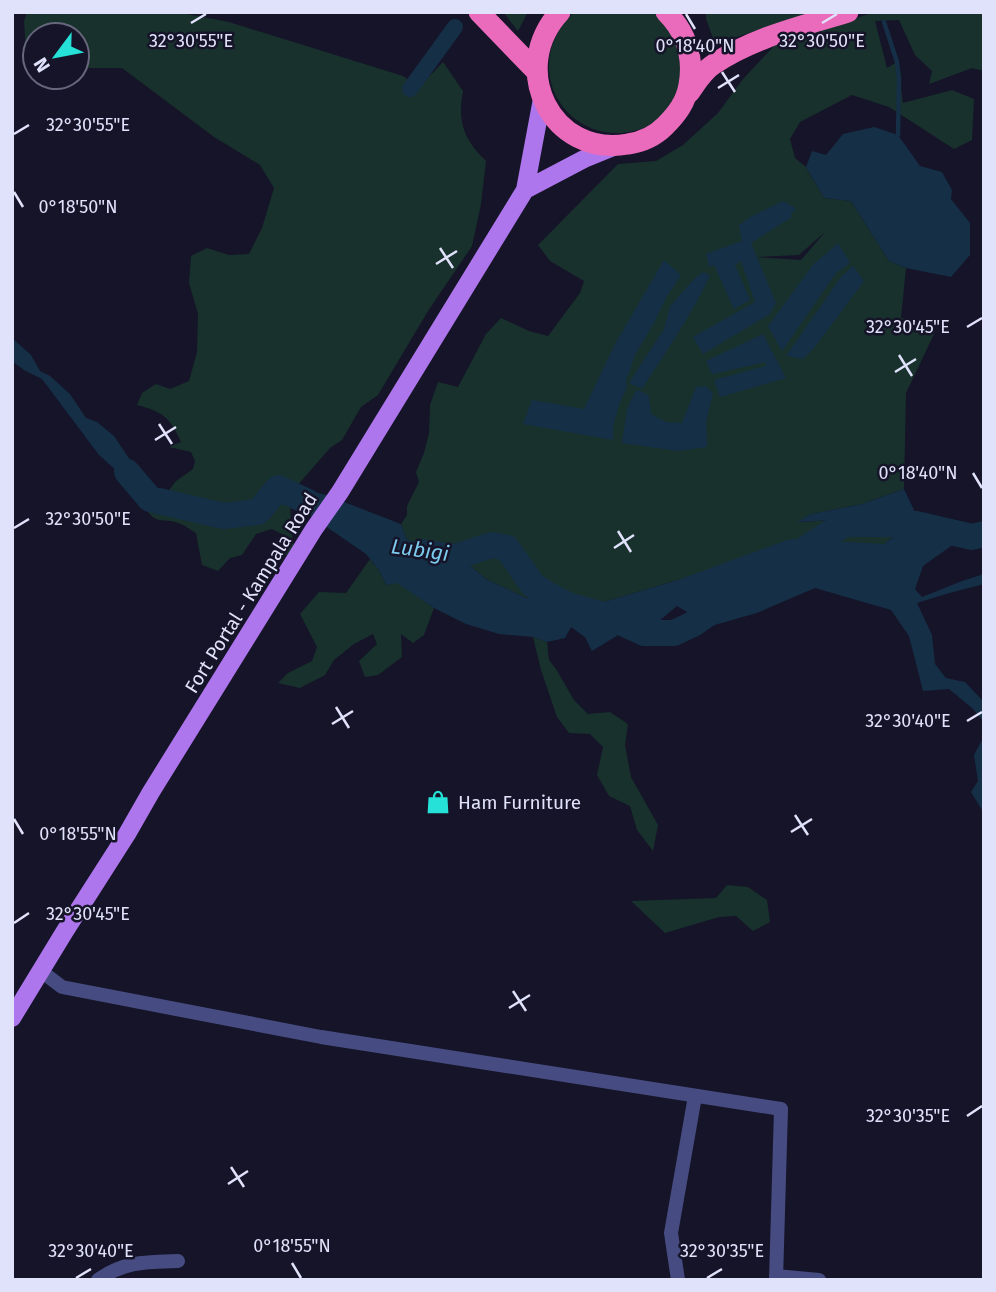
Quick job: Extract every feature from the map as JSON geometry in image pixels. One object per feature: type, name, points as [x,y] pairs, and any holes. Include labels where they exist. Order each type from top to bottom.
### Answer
[{"type":"highway","points":[[479,12],[536,71]]},
{"type":"highway","points":[[560,12],[545,30],[538,50],[536,71],[542,99],[555,118],[572,134],[594,144],[617,146],[639,142],[659,132],[676,116],[687,96],[712,64],[761,40],[848,12]]},
{"type":"highway","points":[[666,12],[676,22],[687,43]]},
{"type":"highway","points":[[686,12],[687,43],[692,70],[687,96]]},
{"type":"main road","points":[[525,190],[542,99]]},
{"type":"main road","points":[[525,190],[584,159],[617,146]]},
{"type":"main road","name":"Fort Portal - Kampala Road","points":[[12,1018],[525,190]]},
{"type":"street","points":[[41,971],[62,987],[321,1037],[782,1109],[776,1278],[820,1280]]},
{"type":"street","points":[[678,1280],[671,1233],[695,1096]]},
{"type":"street","points":[[98,1280],[118,1268],[143,1262],[178,1261]]},
{"type":"green space","points":[[27,12],[176,12],[229,22],[403,76],[419,87],[443,62],[463,91],[461,112],[464,130],[472,146],[486,161],[472,246],[428,311],[378,395],[361,407],[342,440],[330,448],[296,487],[279,488],[290,499],[294,548],[282,559],[284,535],[272,529],[256,534],[242,555],[230,558],[218,571],[202,565],[196,533],[181,524],[152,516],[143,504],[154,495],[166,494],[176,481],[193,469],[195,461],[191,452],[169,447],[181,442],[165,417],[137,405],[142,393],[156,384],[170,389],[189,381],[197,352],[198,314],[189,283],[191,256],[207,248],[229,255],[249,254],[262,228],[274,188],[260,165],[214,137],[122,68],[91,68],[91,21],[24,21]]},
{"type":"green space","points":[[503,12],[528,12],[518,31]]},
{"type":"green space","points":[[574,12],[658,12],[677,39],[684,56],[680,88],[659,120],[637,130],[606,132],[578,121],[567,112],[552,85],[549,61],[555,38]]},
{"type":"green space","points":[[706,12],[814,12],[721,42],[713,38]]},
{"type":"green space","points":[[875,12],[984,12],[984,71],[972,68],[929,84],[932,71],[915,55],[899,20],[875,21],[887,68],[897,62],[903,103],[952,90],[974,99],[972,140],[954,149],[889,107],[852,95],[800,122],[790,139],[795,158],[806,167],[824,198],[851,201],[889,261],[906,268],[901,318],[928,321],[935,332],[906,393],[904,489],[862,504],[811,514],[798,522],[893,519],[905,528],[884,544],[678,580],[590,606],[557,604],[524,597],[486,579],[456,554],[407,540],[401,524],[419,482],[416,472],[429,433],[430,405],[438,382],[458,387],[486,334],[501,318],[529,331],[548,336],[580,293],[584,281],[550,261],[538,245],[618,164],[656,161],[683,145],[718,113],[743,79],[775,45]],"holes":[[[825,232],[801,260],[756,257],[799,255]]]},
{"type":"green space","points":[[370,559],[386,585],[397,582],[434,608],[424,635],[413,643],[401,634],[402,657],[378,675],[365,677],[359,661],[377,644],[373,634],[354,644],[334,660],[325,675],[300,688],[278,683],[288,673],[312,661],[317,647],[300,614],[319,592],[346,593]]},
{"type":"green space","points":[[533,637],[547,642],[549,660],[574,700],[588,714],[610,712],[628,724],[625,745],[631,777],[658,825],[653,851],[637,830],[630,806],[609,796],[597,775],[603,747],[590,734],[569,733],[557,717]]},
{"type":"green space","points":[[727,885],[748,887],[767,900],[770,922],[753,931],[736,916],[719,917],[665,933],[631,901],[716,898]]},
{"type":"water","points":[[874,127],[898,135],[920,166],[942,172],[952,190],[951,199],[970,223],[970,255],[951,277],[906,268],[889,261],[851,201],[824,198],[806,167],[812,151],[826,155],[843,134]]},
{"type":"water","points":[[783,201],[796,210],[791,213],[792,217],[751,243],[776,303],[770,314],[703,354],[693,337],[755,302],[741,261],[735,265],[750,300],[734,309],[714,265],[709,267],[706,254],[742,241],[739,225]]},
{"type":"water","points":[[838,243],[850,263],[836,273],[782,351],[768,326],[813,265]]},
{"type":"water","points":[[664,260],[681,275],[635,355],[613,426],[613,440],[523,424],[532,400],[584,409],[615,344]]},
{"type":"water","points":[[853,266],[864,281],[815,347],[803,359],[786,356],[841,277]]},
{"type":"water","points":[[704,272],[710,276],[703,291],[642,389],[629,383],[664,329],[670,306],[697,276]]},
{"type":"water","points":[[763,334],[786,378],[720,397],[714,380],[766,366],[766,362],[712,374],[706,361]]},
{"type":"water","points":[[12,338],[31,355],[40,371],[50,376],[70,394],[86,418],[97,422],[114,436],[141,476],[152,487],[154,495],[143,504],[128,481],[99,455],[42,379],[12,361]]},
{"type":"water","points":[[706,386],[713,393],[706,422],[707,447],[678,451],[622,443],[627,409],[636,390],[649,396],[651,414],[666,422],[682,423],[696,387]]},
{"type":"water","points":[[296,487],[326,495],[401,524],[407,540],[456,554],[486,579],[524,597],[557,604],[590,606],[678,580],[790,539],[884,544],[905,528],[897,519],[797,522],[811,514],[862,504],[904,489],[915,512],[947,529],[971,532],[923,566],[915,589],[922,597],[984,574],[984,584],[917,603],[932,635],[935,664],[946,678],[965,682],[984,702],[984,722],[949,689],[923,691],[909,636],[891,610],[815,588],[757,613],[711,626],[677,606],[658,622],[623,632],[592,651],[585,637],[571,627],[565,638],[547,642],[533,637],[499,634],[466,624],[434,608],[397,583],[386,585],[379,570],[366,554],[312,517],[278,488]]},
{"type":"water","points":[[984,736],[984,828],[982,810],[971,792],[978,781],[974,755]]},
{"type":"waterway","points":[[884,22],[897,62],[898,135]]},
{"type":"waterway","points":[[410,89],[455,27]]},
{"type":"waterway","name":"Lubigi","points":[[127,472],[150,499],[224,516],[258,512],[278,488],[308,502]]},
{"type":"waterway","name":"Lubigi","points":[[788,560],[844,524],[916,524],[972,537],[984,534]]},
{"type":"waterway","name":"Lubigi","points":[[422,552],[455,557],[492,545],[507,548],[532,584],[545,593],[567,605],[607,616],[644,633],[674,633],[693,624],[730,598]]},
{"type":"place","name":"Ham Furniture","points":[[438,802]]}]
